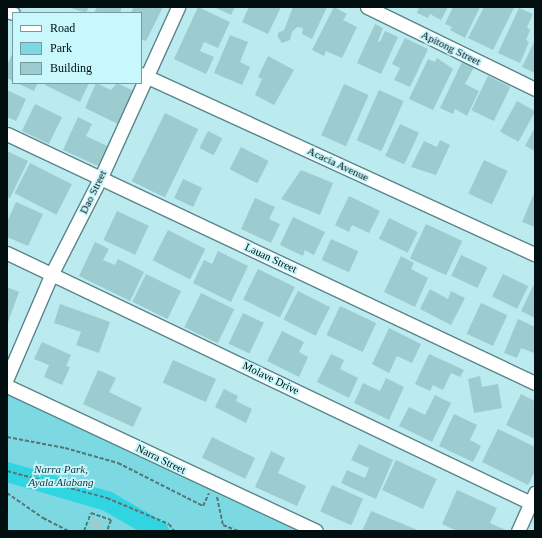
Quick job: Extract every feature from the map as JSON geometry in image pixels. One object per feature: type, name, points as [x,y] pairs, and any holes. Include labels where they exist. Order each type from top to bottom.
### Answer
[{"type":"street","name":"Dao Street","points":[[143,75],[178,7]]},
{"type":"street","name":"Apitong Street","points":[[367,7],[535,89]]},
{"type":"street","name":"Acacia Avenue","points":[[143,75],[535,254]]},
{"type":"street","name":"Dao Street","points":[[7,378],[52,273],[101,177],[139,84]]},
{"type":"street","name":"Lauan Street","points":[[7,134],[101,177],[535,383]]},
{"type":"street","name":"Molave Drive","points":[[7,253],[534,500]]},
{"type":"street","name":"Narra Street","points":[[7,386],[213,484],[316,531]]},
{"type":"street","points":[[518,531],[534,500]]},
{"type":"path","points":[[7,437],[65,448],[118,463],[203,506],[213,484]]},
{"type":"path","points":[[7,470],[107,498],[169,524],[174,531]]},
{"type":"path","points":[[7,493],[43,518],[69,531]]},
{"type":"path","points":[[84,531],[91,512],[111,520],[107,531]]},
{"type":"green space","name":"Narra Park, Ayala Alabang","points":[[7,390],[306,531],[7,531]]},
{"type":"building","points":[[68,7],[89,7],[86,12]]},
{"type":"building","points":[[97,7],[122,7],[120,12],[94,12]]},
{"type":"building","points":[[134,7],[163,7],[146,41],[142,39],[142,12],[132,12]]},
{"type":"building","points":[[198,7],[230,22],[218,48],[204,42],[200,51],[214,57],[206,74],[174,59]]},
{"type":"building","points":[[214,7],[235,7],[231,15]]},
{"type":"building","points":[[249,7],[281,7],[268,34],[242,22]]},
{"type":"building","points":[[293,7],[327,7],[312,39],[302,34],[303,28],[297,27],[292,32],[290,40],[282,43],[278,37],[278,33],[284,30]]},
{"type":"building","points":[[334,7],[347,14],[343,20],[357,27],[342,58],[326,51],[324,56],[312,50]]},
{"type":"building","points":[[419,7],[448,7],[441,20],[430,14],[428,18],[417,13]]},
{"type":"building","points":[[453,7],[480,7],[465,38],[450,30],[452,27],[445,24]]},
{"type":"building","points":[[484,7],[514,8],[493,50],[468,38]]},
{"type":"building","points":[[519,8],[533,14],[527,27],[530,30],[526,40],[529,42],[520,63],[498,53]]},
{"type":"building","points":[[375,24],[383,28],[378,41],[380,42],[385,31],[398,37],[381,74],[357,63]]},
{"type":"building","points":[[230,35],[248,42],[240,62],[250,67],[242,85],[214,73]]},
{"type":"building","points":[[405,38],[428,49],[410,87],[394,80],[400,68],[392,64]]},
{"type":"building","points":[[535,40],[535,73],[522,67]]},
{"type":"building","points":[[12,54],[12,80],[7,78],[7,65]]},
{"type":"building","points":[[268,56],[294,70],[274,105],[255,95],[262,79],[258,77]]},
{"type":"building","points":[[437,58],[453,69],[433,110],[409,99],[428,59],[435,62]]},
{"type":"building","points":[[462,62],[474,67],[465,84],[479,91],[467,116],[455,109],[453,114],[440,108]]},
{"type":"building","points":[[488,76],[510,87],[494,121],[471,110]]},
{"type":"building","points":[[19,84],[38,84],[34,91]]},
{"type":"building","points":[[46,84],[89,84],[80,102]]},
{"type":"building","points":[[96,84],[111,90],[116,84],[119,84],[134,91],[118,124],[85,108]]},
{"type":"building","points":[[344,84],[369,95],[346,146],[321,135]]},
{"type":"building","points":[[7,90],[26,99],[16,121],[7,117]]},
{"type":"building","points":[[379,90],[404,101],[381,151],[357,140]]},
{"type":"building","points":[[517,101],[535,111],[518,142],[500,132]]},
{"type":"building","points":[[35,104],[62,117],[49,144],[22,131]]},
{"type":"building","points":[[165,113],[198,129],[165,198],[132,181]]},
{"type":"building","points":[[78,117],[92,124],[86,136],[109,147],[100,167],[63,150]]},
{"type":"building","points":[[400,124],[419,133],[404,165],[385,156]]},
{"type":"building","points":[[535,127],[535,151],[525,146]]},
{"type":"building","points":[[208,131],[222,138],[214,155],[199,148]]},
{"type":"building","points":[[440,140],[450,145],[436,175],[411,167],[424,141],[437,147]]},
{"type":"building","points":[[241,147],[269,161],[257,183],[230,169]]},
{"type":"building","points":[[7,151],[28,161],[10,198],[7,197]]},
{"type":"building","points":[[484,160],[508,171],[492,205],[468,194]]},
{"type":"building","points":[[30,163],[72,184],[56,215],[15,193]]},
{"type":"building","points":[[301,170],[333,183],[320,215],[281,199]]},
{"type":"building","points":[[183,179],[202,188],[193,207],[174,198]]},
{"type":"building","points":[[535,191],[535,227],[522,222]]},
{"type":"building","points":[[349,196],[380,211],[369,233],[352,225],[349,232],[335,225]]},
{"type":"building","points":[[255,198],[275,207],[269,219],[280,224],[271,243],[241,229]]},
{"type":"building","points":[[16,202],[43,214],[28,246],[7,237],[7,222]]},
{"type":"building","points":[[117,211],[149,226],[135,255],[103,240]]},
{"type":"building","points":[[293,217],[325,232],[314,255],[305,250],[303,256],[280,245]]},
{"type":"building","points":[[389,218],[418,232],[408,253],[379,239]]},
{"type":"building","points":[[426,224],[462,241],[446,275],[410,258]]},
{"type":"building","points":[[168,230],[205,249],[190,279],[153,260]]},
{"type":"building","points":[[331,239],[358,251],[349,272],[322,260]]},
{"type":"building","points":[[95,242],[109,249],[103,260],[115,265],[118,259],[144,272],[130,301],[79,276]]},
{"type":"building","points":[[218,251],[248,266],[231,302],[193,283],[204,260],[212,264]]},
{"type":"building","points":[[461,255],[487,267],[478,288],[451,276]]},
{"type":"building","points":[[401,256],[414,263],[411,269],[428,278],[415,307],[384,292]]},
{"type":"building","points":[[258,269],[295,287],[280,318],[243,300]]},
{"type":"building","points":[[146,274],[181,291],[167,319],[132,302]]},
{"type":"building","points":[[503,274],[528,286],[517,309],[492,296]]},
{"type":"building","points":[[535,282],[535,318],[521,311]]},
{"type":"building","points":[[7,287],[19,292],[7,325]]},
{"type":"building","points":[[430,289],[448,299],[451,291],[465,298],[451,325],[420,309]]},
{"type":"building","points":[[298,291],[330,307],[316,336],[283,320]]},
{"type":"building","points":[[201,293],[234,309],[218,343],[184,327]]},
{"type":"building","points":[[481,303],[507,315],[493,346],[467,334]]},
{"type":"building","points":[[60,304],[110,322],[99,353],[76,345],[81,332],[54,323]]},
{"type":"building","points":[[340,306],[376,323],[363,352],[326,335]]},
{"type":"building","points":[[243,313],[264,323],[249,354],[229,344]]},
{"type":"building","points":[[518,319],[535,327],[535,351],[534,353],[521,348],[517,358],[504,353]]},
{"type":"building","points":[[389,328],[421,344],[412,363],[397,356],[389,373],[372,364]]},
{"type":"building","points":[[282,331],[304,342],[299,352],[308,357],[299,377],[267,361]]},
{"type":"building","points":[[42,342],[71,355],[66,366],[70,367],[62,385],[44,377],[49,365],[34,359]]},
{"type":"building","points":[[331,354],[344,360],[340,369],[358,378],[349,398],[317,382]]},
{"type":"building","points":[[429,354],[464,370],[460,377],[451,373],[443,390],[433,385],[430,391],[415,384]]},
{"type":"building","points":[[173,360],[216,379],[206,402],[163,383]]},
{"type":"building","points":[[98,370],[116,378],[109,392],[142,408],[133,427],[83,404]]},
{"type":"building","points":[[480,376],[482,387],[498,384],[502,408],[474,413],[468,379]]},
{"type":"building","points":[[386,378],[404,387],[389,420],[354,403],[363,383],[380,391]]},
{"type":"building","points":[[224,389],[238,396],[236,401],[252,409],[246,423],[215,407]]},
{"type":"building","points":[[521,394],[535,401],[535,439],[506,425]]},
{"type":"building","points":[[435,395],[451,403],[432,442],[399,426],[409,407],[425,415]]},
{"type":"building","points":[[454,414],[477,425],[470,440],[481,446],[473,462],[439,446]]},
{"type":"building","points":[[498,429],[535,447],[535,471],[528,485],[482,462]]},
{"type":"building","points":[[212,437],[255,458],[245,479],[202,458]]},
{"type":"building","points":[[359,444],[393,460],[376,499],[341,483],[347,470],[365,478],[369,468],[351,460]]},
{"type":"building","points":[[271,451],[285,458],[278,473],[306,486],[297,506],[255,487]]},
{"type":"building","points":[[396,460],[437,479],[423,509],[382,490]]},
{"type":"building","points":[[332,485],[363,499],[351,525],[320,511]]},
{"type":"building","points":[[457,490],[497,508],[490,523],[508,531],[457,531],[442,524]]},
{"type":"building","points":[[371,511],[420,531],[362,531]]},
{"type":"building","points":[[93,518],[104,522],[101,531],[90,526]]},
{"type":"waterway","points":[[7,472],[107,501],[159,531]]}]
